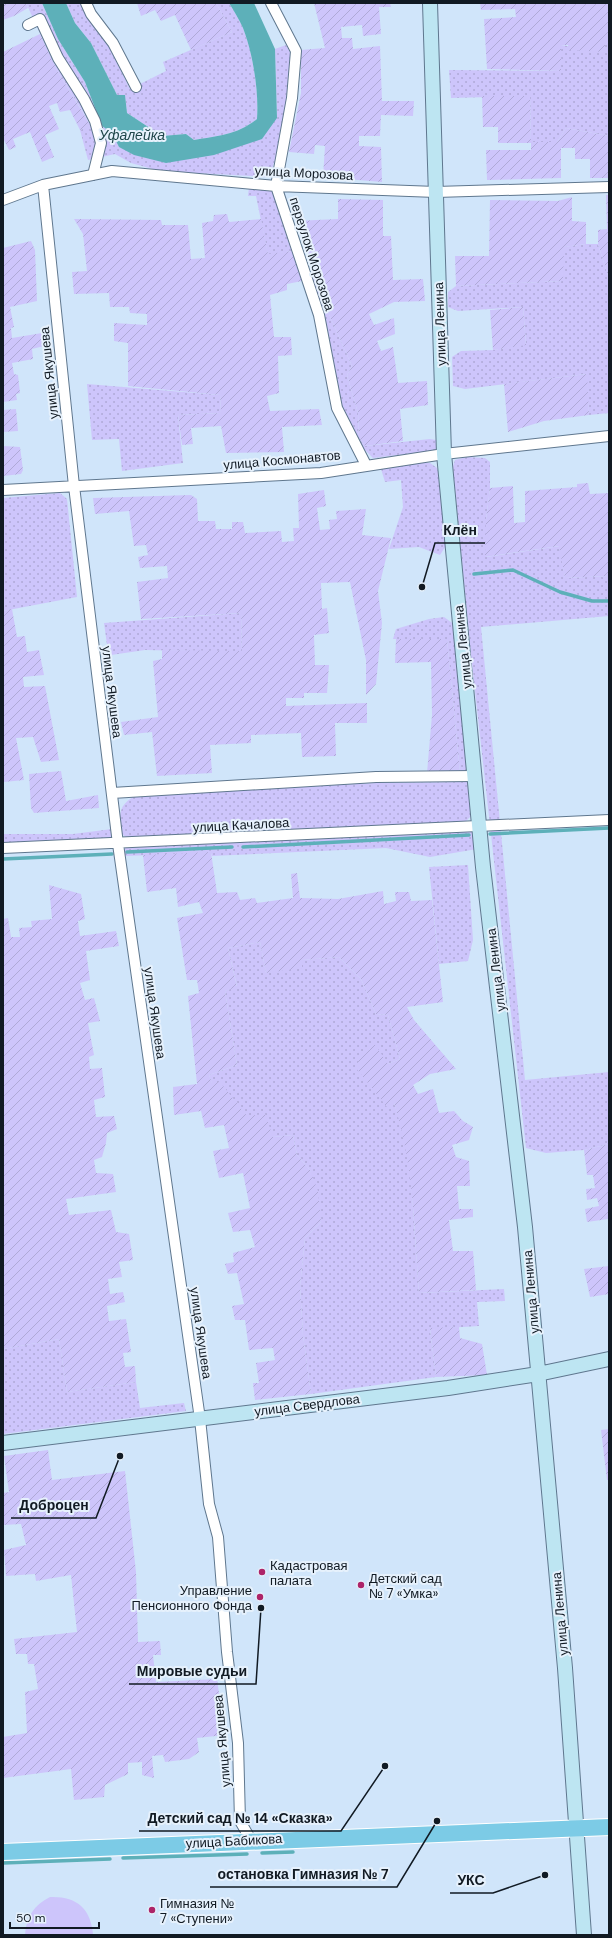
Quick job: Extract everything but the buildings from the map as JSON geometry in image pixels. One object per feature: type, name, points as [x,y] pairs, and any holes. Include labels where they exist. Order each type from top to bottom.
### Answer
[{"type":"main road","name":"улица Бабикова","points":[[3,1852],[250,1840],[609,1827]]},
{"type":"street","points":[[86,3],[91,14],[113,44],[136,86]]},
{"type":"street","name":"переулок Морозова","points":[[271,3],[296,51],[292,98],[276,186],[319,315],[337,408],[366,465]]},
{"type":"street","name":"улица Ленина","points":[[430,3],[444,454],[474,776],[525,1227],[565,1668],[584,1935]]},
{"type":"street","points":[[28,25],[40,19],[58,58],[84,99],[95,121],[101,143],[93,175]]},
{"type":"street","name":"улица Морозова","points":[[3,200],[43,185],[112,171],[276,186],[436,192],[609,187]]},
{"type":"street","name":"улица Якушева","points":[[43,185],[74,486],[118,844],[200,1419],[209,1504],[218,1537],[227,1652],[238,1743],[240,1821],[250,1840]]},
{"type":"street","name":"улица Космонавтов","points":[[3,490],[321,473],[444,454],[609,436]]},
{"type":"street","points":[[112,793],[376,777],[474,776]]},
{"type":"street","name":"улица Качалова","points":[[3,848],[118,844],[609,820]]},
{"type":"street","name":"улица Свердлова","points":[[3,1443],[448,1388],[538,1374],[609,1359]]},
{"type":"shaded area","points":[[3,3],[26,3],[28,8],[3,20]]},
{"type":"shaded area","points":[[26,3],[42,3],[58,39],[85,82],[102,126],[112,133],[119,147],[166,162],[277,118],[275,49],[286,45],[291,54],[285,111],[275,160],[269,177],[160,171],[131,163],[115,154],[88,160],[80,130],[91,125],[58,72]]},
{"type":"shaded area","points":[[66,3],[80,3],[87,17],[108,45],[130,89],[166,71],[163,62],[232,32],[216,3],[229,3],[243,28],[250,49],[256,85],[257,119],[235,132],[211,137],[194,140],[186,134],[162,136],[127,113],[125,96],[117,95],[91,43],[75,23]]},
{"type":"shaded area","points":[[137,3],[216,3],[232,32],[191,50],[175,15],[161,21],[155,10],[141,16]]},
{"type":"shaded area","points":[[314,3],[390,3],[391,7],[379,7],[381,34],[363,36],[362,25],[341,27],[342,38],[352,38],[353,49],[380,46],[382,101],[414,101],[413,116],[381,115],[380,136],[359,136],[359,146],[381,147],[382,182],[323,177],[325,146],[315,145],[314,154],[289,152],[301,93],[301,50],[325,48]]},
{"type":"shaded area","points":[[480,3],[609,3],[609,42],[605,42],[605,52],[569,50],[568,45],[561,45],[561,71],[487,69],[484,19],[516,17],[515,9],[481,10]]},
{"type":"shaded area","points":[[40,34],[58,72],[91,126],[80,130],[70,110],[60,112],[57,103],[49,106],[59,129],[45,135],[54,157],[42,162],[30,132],[13,139],[16,147],[9,150],[3,138],[3,52]]},
{"type":"shaded area","points":[[605,42],[609,42],[609,136],[566,128],[557,142],[531,142],[530,96],[451,98],[449,70],[561,71],[561,45],[605,52]]},
{"type":"shaded area","points":[[482,96],[530,96],[531,142],[557,142],[566,128],[609,136],[609,178],[590,178],[590,159],[575,159],[575,148],[561,148],[561,178],[487,180],[486,150],[531,150],[531,143],[498,143],[498,127],[483,127]]},
{"type":"shaded area","points":[[249,187],[272,189],[292,251],[268,255],[256,196],[248,196]]},
{"type":"shaded area","points":[[606,195],[609,195],[609,279],[598,244],[598,230],[607,229]]},
{"type":"shaded area","points":[[572,197],[572,221],[586,222],[586,244],[564,247],[563,281],[456,286],[455,256],[489,256],[490,200],[558,201]]},
{"type":"shaded area","points":[[338,199],[383,200],[383,236],[391,236],[393,280],[423,279],[425,301],[394,302],[369,314],[374,325],[394,318],[395,334],[377,341],[381,351],[393,347],[398,383],[427,381],[428,405],[400,409],[403,441],[365,446],[359,438],[358,413],[347,375],[352,366],[312,276],[308,252],[295,221],[338,219]]},
{"type":"shaded area","points":[[227,214],[229,222],[261,219],[268,254],[292,251],[302,281],[287,284],[287,290],[270,295],[274,337],[291,337],[292,355],[278,356],[279,393],[267,396],[270,411],[319,409],[322,425],[282,427],[284,452],[226,453],[221,426],[191,428],[193,444],[182,445],[178,415],[221,413],[220,395],[128,386],[128,343],[114,341],[114,323],[147,325],[147,314],[130,313],[129,307],[110,307],[109,293],[74,294],[72,272],[87,271],[83,234],[74,219],[161,220],[162,225],[188,225],[191,259],[205,258],[202,223],[213,221],[214,215]]},
{"type":"shaded area","points":[[31,241],[35,250],[37,301],[10,307],[14,327],[11,328],[12,338],[42,333],[44,346],[32,349],[33,359],[12,363],[14,374],[18,375],[20,393],[16,394],[17,400],[3,402],[3,248]]},
{"type":"shaded area","points":[[598,244],[609,279],[609,413],[589,415],[586,374],[465,389],[453,386],[452,357],[461,351],[493,350],[526,344],[523,307],[458,311],[448,307],[448,292],[456,286],[563,281],[563,247]]},
{"type":"shaded area","points":[[312,276],[352,366],[347,375],[358,413],[359,438],[365,446],[430,439],[436,440],[438,450],[373,458],[359,444],[342,406],[327,328]]},
{"type":"shaded area","points":[[523,307],[526,345],[493,350],[490,310]]},
{"type":"shaded area","points":[[587,374],[589,415],[544,421],[508,432],[504,384]]},
{"type":"shaded area","points":[[87,384],[220,395],[221,413],[178,415],[183,463],[122,471],[119,439],[92,440]]},
{"type":"shaded area","points":[[16,409],[18,431],[3,432],[3,410]]},
{"type":"shaded area","points":[[3,446],[20,447],[23,470],[21,474],[3,476]]},
{"type":"shaded area","points":[[467,457],[485,458],[490,462],[490,488],[486,519],[486,557],[560,546],[565,578],[609,576],[609,616],[481,627],[525,1080],[609,1072],[609,1144],[584,1150],[546,1153],[526,1148],[471,655],[453,467],[455,460]]},
{"type":"shaded area","points":[[420,463],[430,463],[437,468],[441,480],[447,544],[440,555],[419,547],[389,549],[403,507],[401,480],[385,482],[381,469]]},
{"type":"shaded area","points":[[588,483],[590,494],[609,493],[609,576],[565,578],[559,546],[485,557],[486,519],[490,488],[513,486],[514,523],[525,522],[525,491],[577,487],[577,484]]},
{"type":"shaded area","points":[[324,490],[326,506],[317,508],[320,530],[330,529],[329,520],[337,519],[336,511],[366,509],[362,535],[391,538],[378,591],[382,623],[376,684],[366,695],[366,660],[350,582],[321,583],[322,609],[327,608],[329,633],[314,635],[315,665],[329,665],[327,693],[304,693],[304,698],[286,698],[286,706],[367,703],[367,723],[335,723],[336,756],[302,757],[301,733],[251,735],[251,743],[210,745],[212,773],[157,776],[152,732],[124,735],[121,722],[158,717],[153,661],[162,659],[162,650],[242,651],[241,613],[141,619],[137,582],[168,578],[167,566],[140,568],[138,557],[148,555],[146,545],[134,546],[129,511],[95,514],[93,498],[191,495],[197,499],[198,521],[215,521],[216,529],[232,529],[232,522],[243,522],[245,533],[281,531],[282,542],[294,541],[293,528],[299,528],[298,494]]},
{"type":"shaded area","points":[[60,493],[67,499],[77,597],[3,611],[3,498]]},
{"type":"shaded area","points":[[12,609],[17,637],[25,636],[27,652],[39,650],[44,675],[23,677],[24,687],[45,686],[59,760],[41,762],[33,737],[16,738],[24,780],[4,782],[3,611]]},
{"type":"shaded area","points":[[241,613],[242,652],[145,650],[111,655],[108,652],[104,623]]},
{"type":"shaded area","points":[[444,617],[455,625],[469,772],[460,772],[447,640],[393,639],[396,629],[429,619]]},
{"type":"shaded area","points":[[396,639],[447,639],[460,772],[427,773],[432,715],[431,662],[395,663]]},
{"type":"shaded area","points":[[61,771],[66,801],[98,795],[99,808],[34,813],[31,808],[29,774]]},
{"type":"shaded area","points":[[467,782],[471,786],[473,814],[464,823],[128,839],[121,833],[120,816],[122,807],[135,796],[376,783]]},
{"type":"shaded area","points":[[112,829],[112,840],[3,845],[3,834],[73,834]]},
{"type":"shaded area","points":[[474,829],[477,849],[430,857],[386,848],[212,856],[211,853],[125,856],[125,848]]},
{"type":"shaded area","points":[[211,852],[217,893],[237,892],[240,900],[255,898],[257,903],[293,898],[291,874],[297,873],[300,898],[338,899],[383,891],[384,904],[396,901],[395,892],[409,892],[411,901],[432,900],[443,1002],[407,1007],[414,1020],[456,1069],[430,1074],[413,1085],[418,1094],[433,1089],[439,1113],[454,1111],[463,1121],[473,1127],[469,1140],[452,1145],[456,1157],[469,1161],[470,1186],[457,1186],[459,1209],[473,1209],[473,1217],[449,1220],[453,1251],[473,1251],[476,1290],[419,1293],[412,1197],[406,1150],[401,1126],[394,1103],[387,1107],[356,1068],[362,1052],[374,1043],[388,1064],[400,1059],[388,1015],[376,1014],[361,979],[339,957],[302,960],[302,968],[266,973],[260,942],[228,948],[237,987],[225,991],[237,1065],[209,1075],[212,1083],[220,1082],[247,1116],[265,1114],[273,1137],[293,1135],[297,1155],[310,1170],[318,1191],[321,1222],[305,1238],[300,1286],[303,1335],[311,1394],[255,1400],[253,1383],[259,1383],[256,1363],[275,1360],[273,1348],[249,1350],[245,1320],[235,1320],[232,1306],[244,1304],[237,1273],[228,1274],[225,1264],[234,1262],[233,1253],[255,1247],[250,1230],[233,1232],[228,1213],[250,1208],[243,1173],[219,1178],[213,1151],[229,1148],[224,1125],[205,1128],[201,1111],[174,1115],[173,1087],[197,1084],[188,996],[199,993],[197,980],[187,980],[177,918],[203,913],[199,902],[178,907],[176,888],[147,892],[143,855]]},
{"type":"shaded area","points":[[468,865],[473,940],[468,961],[439,964],[429,867]]},
{"type":"shaded area","points":[[49,885],[81,894],[85,919],[78,921],[80,936],[116,931],[119,946],[86,951],[90,980],[80,983],[85,1000],[94,998],[100,1021],[88,1023],[94,1055],[89,1057],[90,1069],[102,1068],[105,1097],[94,1100],[96,1117],[114,1116],[117,1129],[107,1133],[102,1157],[94,1160],[96,1173],[113,1174],[116,1192],[66,1199],[69,1215],[111,1210],[116,1232],[129,1234],[133,1260],[119,1262],[122,1277],[108,1279],[110,1294],[123,1292],[125,1302],[107,1306],[109,1321],[126,1319],[131,1352],[123,1353],[125,1367],[135,1366],[136,1382],[67,1392],[59,1339],[3,1349],[3,919],[8,918],[11,937],[20,937],[19,928],[32,927],[31,921],[52,919]]},
{"type":"shaded area","points":[[260,942],[266,973],[302,960],[339,957],[361,979],[376,1014],[388,1015],[400,1059],[388,1064],[394,1103],[404,1133],[410,1165],[419,1293],[504,1289],[505,1301],[477,1302],[479,1326],[430,1329],[436,1377],[311,1394],[303,1335],[300,1286],[305,1238],[321,1222],[310,1170],[297,1155],[293,1135],[273,1137],[247,1117],[220,1083],[212,1084],[209,1075],[237,1065],[225,991],[237,986],[228,948]]},
{"type":"shaded area","points":[[609,1144],[609,1224],[608,1219],[587,1222],[585,1209],[599,1206],[597,1198],[587,1200],[586,1189],[595,1188],[593,1175],[587,1175],[584,1150]]},
{"type":"shaded area","points":[[609,1266],[609,1294],[590,1297],[584,1269]]},
{"type":"shaded area","points":[[459,1327],[460,1338],[482,1344],[487,1375],[436,1377],[430,1328]]},
{"type":"shaded area","points":[[59,1339],[67,1392],[136,1382],[140,1408],[184,1403],[186,1411],[3,1434],[3,1349]]},
{"type":"shaded area","points":[[609,1429],[609,1480],[607,1480],[601,1430]]},
{"type":"shaded area","points":[[48,1450],[52,1480],[125,1471],[136,1572],[138,1642],[160,1641],[161,1655],[153,1655],[156,1682],[217,1679],[225,1735],[197,1738],[199,1752],[189,1759],[165,1762],[163,1755],[152,1756],[154,1778],[142,1775],[142,1762],[128,1763],[128,1774],[105,1785],[104,1797],[74,1800],[71,1769],[3,1778],[3,1737],[27,1733],[25,1692],[38,1689],[34,1664],[28,1664],[27,1654],[16,1654],[14,1639],[77,1632],[71,1575],[36,1581],[35,1574],[6,1576],[4,1550],[26,1545],[21,1524],[3,1525],[3,1493],[9,1492],[4,1456]]},
{"type":"shaded area","points":[[50,1897],[59,1897],[75,1901],[85,1911],[89,1918],[93,1935],[25,1935],[27,1923],[32,1912],[39,1904]]},
{"type":"water","name":"Уфалейка","points":[[42,3],[66,3],[75,23],[91,43],[117,95],[125,95],[127,113],[162,136],[186,134],[194,140],[235,132],[257,119],[256,85],[250,49],[243,28],[229,3],[254,3],[275,49],[277,118],[262,139],[214,155],[166,163],[134,155],[119,147],[112,133],[102,126],[85,82],[58,39]]},
{"type":"waterway","points":[[474,574],[513,570],[560,592],[592,601],[609,601]]},
{"type":"waterway","points":[[490,834],[609,828]]},
{"type":"waterway","points":[[243,847],[469,835]]},
{"type":"waterway","points":[[127,852],[232,847]]},
{"type":"waterway","points":[[3,859],[112,854]]},
{"type":"waterway","points":[[262,1853],[293,1852]]},
{"type":"waterway","points":[[123,1858],[247,1854]]},
{"type":"waterway","points":[[3,1863],[110,1859]]},
{"type":"place","name":"Клён","points":[[422,587]]},
{"type":"place","name":"Доброцен","points":[[120,1456]]},
{"type":"place","name":"Кадастровая палата","points":[[262,1572]]},
{"type":"place","name":"Детский сад № 7 «Умка»","points":[[361,1585]]},
{"type":"place","name":"Управление Пенсионного Фонда","points":[[260,1597]]},
{"type":"place","name":"Мировые судьи","points":[[261,1608]]},
{"type":"place","name":"Детский сад № 14 «Сказка»","points":[[385,1766]]},
{"type":"place","name":"остановка Гимназия № 7","points":[[437,1821]]},
{"type":"place","name":"УКС","points":[[545,1875]]},
{"type":"place","name":"Гимназия № 7 «Ступени»","points":[[152,1910]]}]
